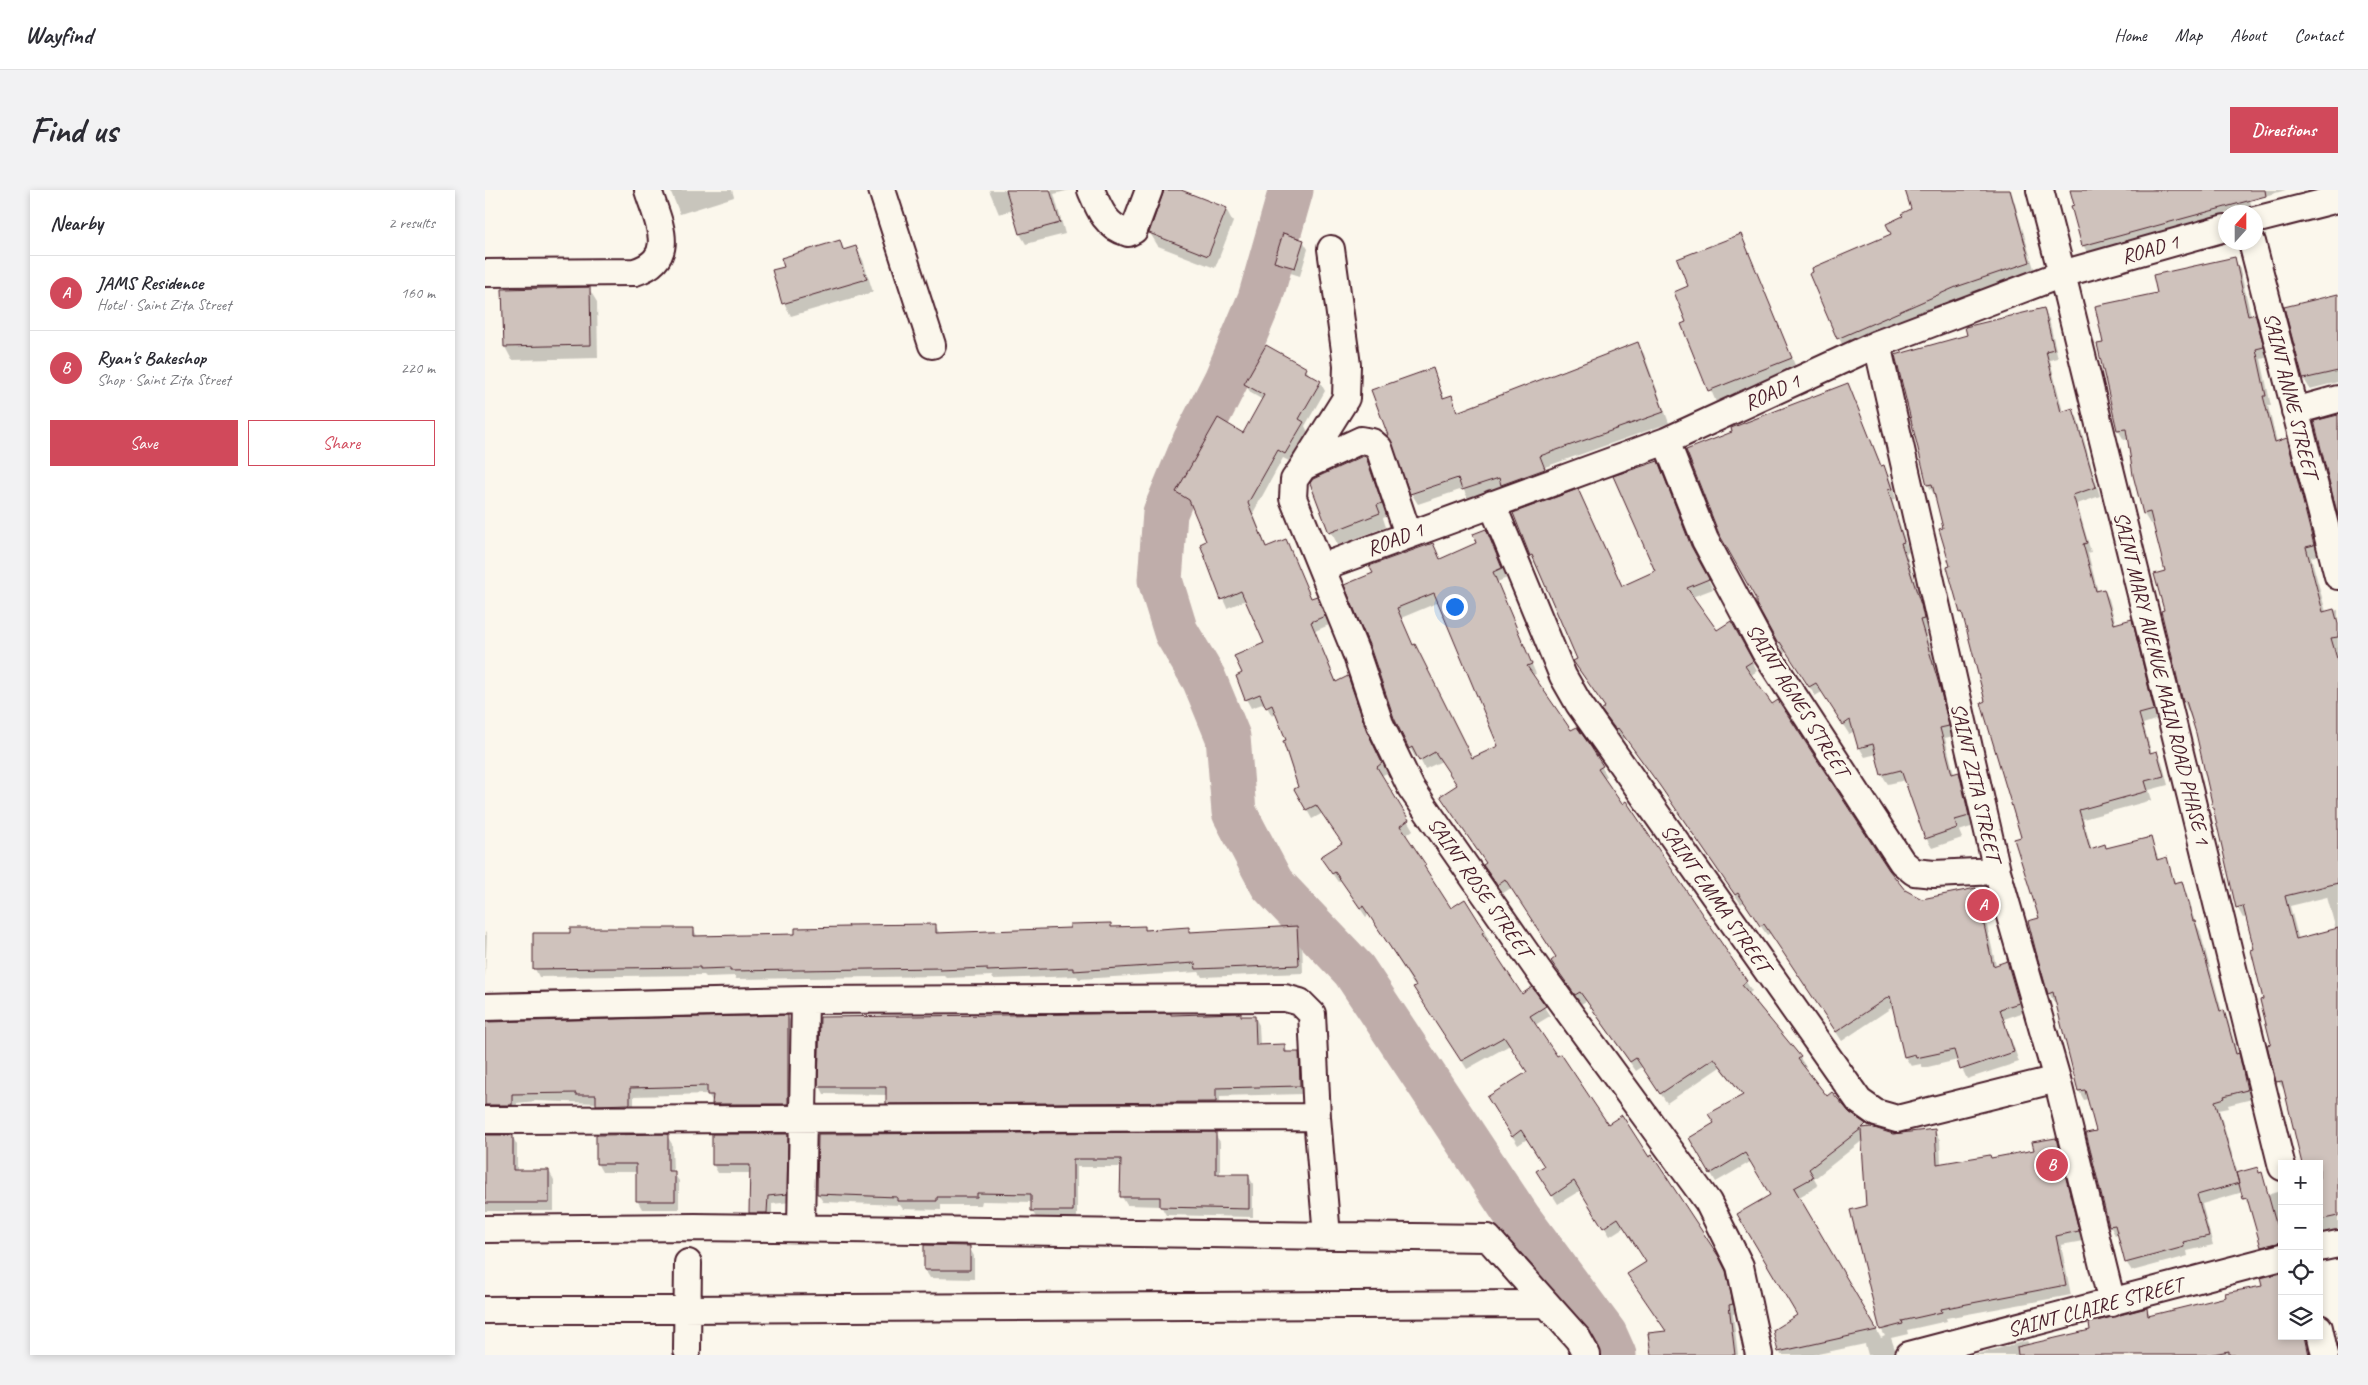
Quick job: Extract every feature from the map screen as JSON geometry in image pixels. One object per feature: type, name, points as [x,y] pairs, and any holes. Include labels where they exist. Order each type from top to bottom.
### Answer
[{"type":"street","points":[[485,273],[635,272],[649,268],[659,256],[662,247],[662,234],[647,190]]},
{"type":"street","points":[[883,190],[931,345]]},
{"type":"street","points":[[1091,190],[1100,212],[1110,224],[1119,231],[1127,233],[1134,230],[1149,190]]},
{"type":"street","name":"SAINT MARY AVENUE MAIN ROAD PHASE 1","points":[[2040,190],[2063,274],[2281,1160]]},
{"type":"street","points":[[2263,218],[2338,199]]},
{"type":"street","name":"ROAD 1","points":[[1322,567],[1666,441],[1877,344],[2063,274],[2218,230]]},
{"type":"street","name":"SAINT ROSE STREET","points":[[1331,249],[1347,365],[1345,398],[1294,480],[1293,498],[1356,652],[1379,724],[1411,788],[1532,962],[1708,1202],[1740,1266],[1759,1355]]},
{"type":"street","name":"SAINT ANNE STREET","points":[[2253,250],[2338,576]]},
{"type":"street","name":"SAINT ZITA STREET","points":[[1877,344],[1997,871],[2057,1079],[2112,1303]]},
{"type":"street","points":[[2295,411],[2338,399]]},
{"type":"street","points":[[1303,467],[1361,440],[1372,442],[1379,448],[1408,534]]},
{"type":"street","name":"SAINT AGNES STREET","points":[[1666,441],[1705,540],[1765,652],[1903,862],[1914,872],[1934,874],[1997,871]]},
{"type":"street","name":"SAINT EMMA STREET","points":[[1492,504],[1563,676],[1579,704],[1859,1101],[1876,1113],[1897,1119],[2057,1079]]},
{"type":"street","points":[[485,1007],[805,1000],[1285,998],[1300,1002],[1312,1014],[1317,1117],[1327,1236]]},
{"type":"street","points":[[801,1228],[805,1000]]},
{"type":"street","points":[[485,1120],[1317,1117]]},
{"type":"street","points":[[485,1229],[801,1228],[1489,1238],[1545,1304],[1578,1339],[1587,1355]]},
{"type":"street","points":[[2323,1247],[2338,1244]]},
{"type":"street","name":"SAINT CLAIRE STREET","points":[[1909,1355],[2278,1259]]},
{"type":"street","points":[[687,1350],[688,1263]]},
{"type":"street","points":[[485,1310],[1545,1304]]},
{"type":"street","points":[[2322,1340],[2325,1355]]},
{"type":"building","points":[[1006,190],[1050,190],[1060,223],[1019,234]]},
{"type":"building","points":[[1164,190],[1181,190],[1227,208],[1208,256],[1149,233]]},
{"type":"building","points":[[1905,190],[2010,190],[2030,262],[1956,287],[1837,339],[1809,274],[1813,272],[1812,268],[1891,234],[1886,224],[1903,216],[1901,214],[1911,209]]},
{"type":"building","points":[[2070,190],[2265,190],[2266,196],[2233,205],[2218,205],[2218,209],[2082,246],[2071,206],[2074,205]]},
{"type":"building","points":[[1283,233],[1304,240],[1295,268],[1274,262]]},
{"type":"building","points":[[1741,234],[1792,358],[1708,391],[1681,324],[1686,322],[1674,292],[1688,286],[1677,259]]},
{"type":"building","points":[[840,240],[843,250],[856,246],[867,279],[782,304],[772,270],[784,267],[781,258]]},
{"type":"building","points":[[2235,257],[2248,316],[2255,314],[2264,347],[2256,349],[2266,396],[2263,396],[2275,442],[2287,438],[2314,545],[2306,547],[2323,612],[2334,609],[2338,624],[2338,637],[2331,638],[2338,662],[2338,883],[2285,896],[2296,939],[2338,928],[2338,1216],[2323,1219],[2323,1160],[2301,1160],[2282,1081],[2276,1082],[2267,1045],[2271,1044],[2260,1000],[2263,999],[2251,950],[2254,949],[2243,906],[2236,908],[2196,733],[2186,701],[2183,702],[2161,611],[2164,610],[2154,574],[2165,571],[2150,512],[2143,514],[2133,475],[2126,429],[2117,430],[2097,344],[2103,343],[2095,306],[2157,293],[2153,275]]},
{"type":"building","points":[[590,287],[591,345],[504,347],[502,289]]},
{"type":"building","points":[[2338,294],[2338,371],[2303,379],[2284,307]]},
{"type":"building","points":[[2044,308],[2054,349],[2046,351],[2061,412],[2073,408],[2096,487],[2073,495],[2087,543],[2083,544],[2096,591],[2104,589],[2114,624],[2132,619],[2154,710],[2139,714],[2150,753],[2157,751],[2164,776],[2145,781],[2148,791],[2079,810],[2090,849],[2105,844],[2106,848],[2151,837],[2157,860],[2167,857],[2174,883],[2182,881],[2220,1011],[2224,1010],[2236,1054],[2239,1053],[2247,1090],[2224,1096],[2225,1098],[2215,1101],[2239,1183],[2197,1195],[2209,1236],[2183,1242],[2184,1247],[2125,1263],[2115,1225],[2109,1226],[2086,1133],[2096,1131],[2085,1090],[2078,1091],[2053,992],[2048,994],[2028,921],[2039,918],[2014,839],[2021,837],[1981,703],[1985,701],[1962,612],[1960,613],[1947,567],[1950,566],[1939,529],[1943,528],[1932,484],[1927,485],[1895,355],[1967,335],[1965,327]]},
{"type":"building","points":[[1638,342],[1664,412],[1540,456],[1545,469],[1501,485],[1499,478],[1462,490],[1458,478],[1410,494],[1371,390],[1433,368],[1443,398],[1452,395],[1457,412]]},
{"type":"building","points":[[1266,345],[1307,368],[1305,372],[1321,381],[1299,419],[1304,422],[1285,454],[1278,450],[1248,503],[1266,547],[1286,539],[1311,598],[1317,596],[1325,616],[1311,622],[1336,682],[1348,676],[1366,729],[1382,763],[1377,767],[1409,820],[1400,826],[1426,865],[1424,866],[1451,908],[1465,899],[1485,931],[1482,933],[1522,994],[1532,987],[1546,1006],[1530,1016],[1557,1056],[1561,1054],[1608,1124],[1622,1115],[1649,1157],[1652,1155],[1719,1257],[1726,1271],[1733,1304],[1729,1305],[1735,1355],[1651,1355],[1648,1333],[1666,1331],[1627,1274],[1646,1262],[1618,1218],[1603,1228],[1574,1181],[1552,1196],[1536,1171],[1544,1166],[1521,1130],[1512,1137],[1487,1097],[1527,1072],[1504,1037],[1461,1061],[1413,987],[1416,986],[1363,906],[1360,908],[1335,872],[1332,874],[1320,857],[1342,843],[1316,805],[1306,810],[1294,789],[1298,787],[1283,741],[1286,740],[1272,705],[1266,708],[1260,694],[1245,700],[1236,676],[1242,673],[1234,656],[1264,643],[1241,591],[1221,600],[1200,544],[1206,541],[1189,500],[1176,492],[1218,418],[1243,433],[1264,395],[1244,384]]},
{"type":"building","points":[[1848,383],[1881,466],[1884,465],[1892,489],[1888,490],[1904,542],[1901,543],[1921,605],[1924,619],[1920,620],[1949,726],[1940,728],[1952,774],[1959,772],[1969,816],[1955,820],[1957,828],[1925,839],[1901,770],[1881,775],[1873,744],[1858,748],[1850,720],[1843,725],[1816,683],[1809,687],[1780,642],[1778,644],[1756,604],[1756,599],[1719,534],[1686,450],[1732,432],[1731,428]]},
{"type":"building","points":[[2338,415],[2338,516],[2314,421]]},
{"type":"building","points":[[1363,456],[1366,457],[1382,503],[1377,505],[1380,513],[1329,533],[1310,483],[1313,479]]},
{"type":"building","points":[[1658,461],[1691,546],[1709,579],[1687,588],[1717,630],[1731,621],[1753,661],[1745,666],[1772,704],[1778,700],[1889,870],[1905,890],[1922,899],[1976,888],[1993,966],[2007,961],[2019,1003],[2000,1009],[2014,1052],[1960,1070],[1954,1050],[1916,1058],[1915,1054],[1904,1057],[1890,996],[1836,1032],[1764,924],[1760,926],[1738,893],[1735,895],[1618,728],[1616,730],[1601,710],[1605,707],[1573,661],[1577,659],[1532,555],[1530,556],[1513,513],[1578,489],[1622,586],[1655,571],[1613,476]]},
{"type":"building","points":[[1486,529],[1502,568],[1493,572],[1532,664],[1527,666],[1571,730],[1577,727],[1591,747],[1603,766],[1598,769],[1622,804],[1626,801],[1747,981],[1742,985],[1801,1057],[1798,1059],[1827,1096],[1832,1092],[1850,1113],[1866,1124],[1862,1128],[1871,1127],[1893,1134],[1935,1129],[1937,1164],[1990,1155],[1991,1158],[2034,1150],[2032,1142],[2056,1138],[2079,1231],[2056,1236],[2066,1285],[1941,1309],[1942,1312],[1902,1321],[1903,1324],[1880,1330],[1850,1210],[1866,1206],[1861,1129],[1809,1169],[1814,1177],[1794,1188],[1877,1330],[1778,1352],[1773,1330],[1797,1315],[1737,1214],[1770,1195],[1745,1153],[1710,1174],[1689,1138],[1714,1123],[1708,1114],[1743,1095],[1714,1058],[1660,1094],[1636,1058],[1630,1062],[1580,992],[1575,995],[1551,961],[1556,957],[1505,879],[1497,885],[1483,865],[1486,863],[1440,796],[1457,785],[1435,752],[1419,761],[1412,747],[1409,749],[1394,718],[1370,647],[1344,585],[1373,573],[1369,566],[1433,543],[1440,559],[1476,543],[1473,534]],"holes":[[[1434,593],[1498,746],[1472,758],[1415,644],[1413,645],[1397,608]]]},
{"type":"building","points":[[1111,923],[1111,927],[1145,926],[1145,930],[1189,927],[1189,932],[1297,926],[1299,965],[1196,969],[1195,963],[1073,971],[1073,968],[987,971],[987,968],[730,971],[730,968],[700,969],[700,967],[533,969],[533,933],[570,933],[570,928],[694,928],[694,936],[795,934],[795,928],[849,927],[848,925],[936,924],[936,933],[1070,928],[1070,924]]},
{"type":"building","points":[[1171,1013],[1171,1015],[1241,1013],[1241,1016],[1255,1016],[1256,1045],[1285,1044],[1285,1052],[1299,1052],[1300,1086],[1216,1088],[1216,1102],[886,1104],[886,1087],[818,1087],[820,1017]]},
{"type":"building","points":[[788,1015],[788,1104],[712,1104],[713,1095],[707,1095],[707,1086],[630,1088],[630,1104],[596,1105],[596,1095],[576,1095],[576,1093],[512,1094],[512,1105],[485,1105],[485,1022]]},
{"type":"building","points":[[1216,1132],[1216,1174],[1249,1174],[1249,1209],[1160,1207],[1160,1197],[1120,1197],[1121,1159],[1073,1159],[1073,1211],[1031,1211],[1031,1194],[977,1193],[977,1197],[937,1197],[937,1201],[897,1201],[897,1197],[817,1194],[818,1134]]},
{"type":"building","points":[[668,1134],[668,1171],[675,1171],[675,1201],[636,1201],[636,1164],[596,1164],[596,1135]]},
{"type":"building","points":[[712,1134],[788,1134],[787,1194],[768,1196],[767,1213],[749,1213],[750,1165],[712,1165]]},
{"type":"building","points":[[485,1135],[513,1135],[513,1170],[549,1170],[549,1203],[485,1203]]},
{"type":"building","points":[[2258,1167],[2259,1173],[2262,1172],[2278,1231],[2278,1243],[2261,1247],[2247,1198],[2243,1199],[2236,1173]]},
{"type":"building","points":[[924,1245],[970,1246],[970,1270],[924,1270]]},
{"type":"building","points":[[2278,1274],[2278,1340],[2306,1340],[2309,1355],[2229,1355],[2229,1351],[2208,1355],[2018,1355],[2017,1347],[2090,1330],[2089,1323],[2147,1308],[2148,1316],[2226,1297],[2225,1293],[2262,1286],[2260,1278]]},
{"type":"waterway","points":[[1291,190],[1260,299],[1226,380],[1195,441],[1165,513],[1160,580],[1176,632],[1204,679],[1228,737],[1234,812],[1272,884],[1354,970],[1519,1219],[1605,1335],[1614,1355]]},
{"type":"place","name":"JAMS Residence","points":[[1983,905]]},
{"type":"place","name":"Ryan's Bakeshop","points":[[2052,1165]]}]
